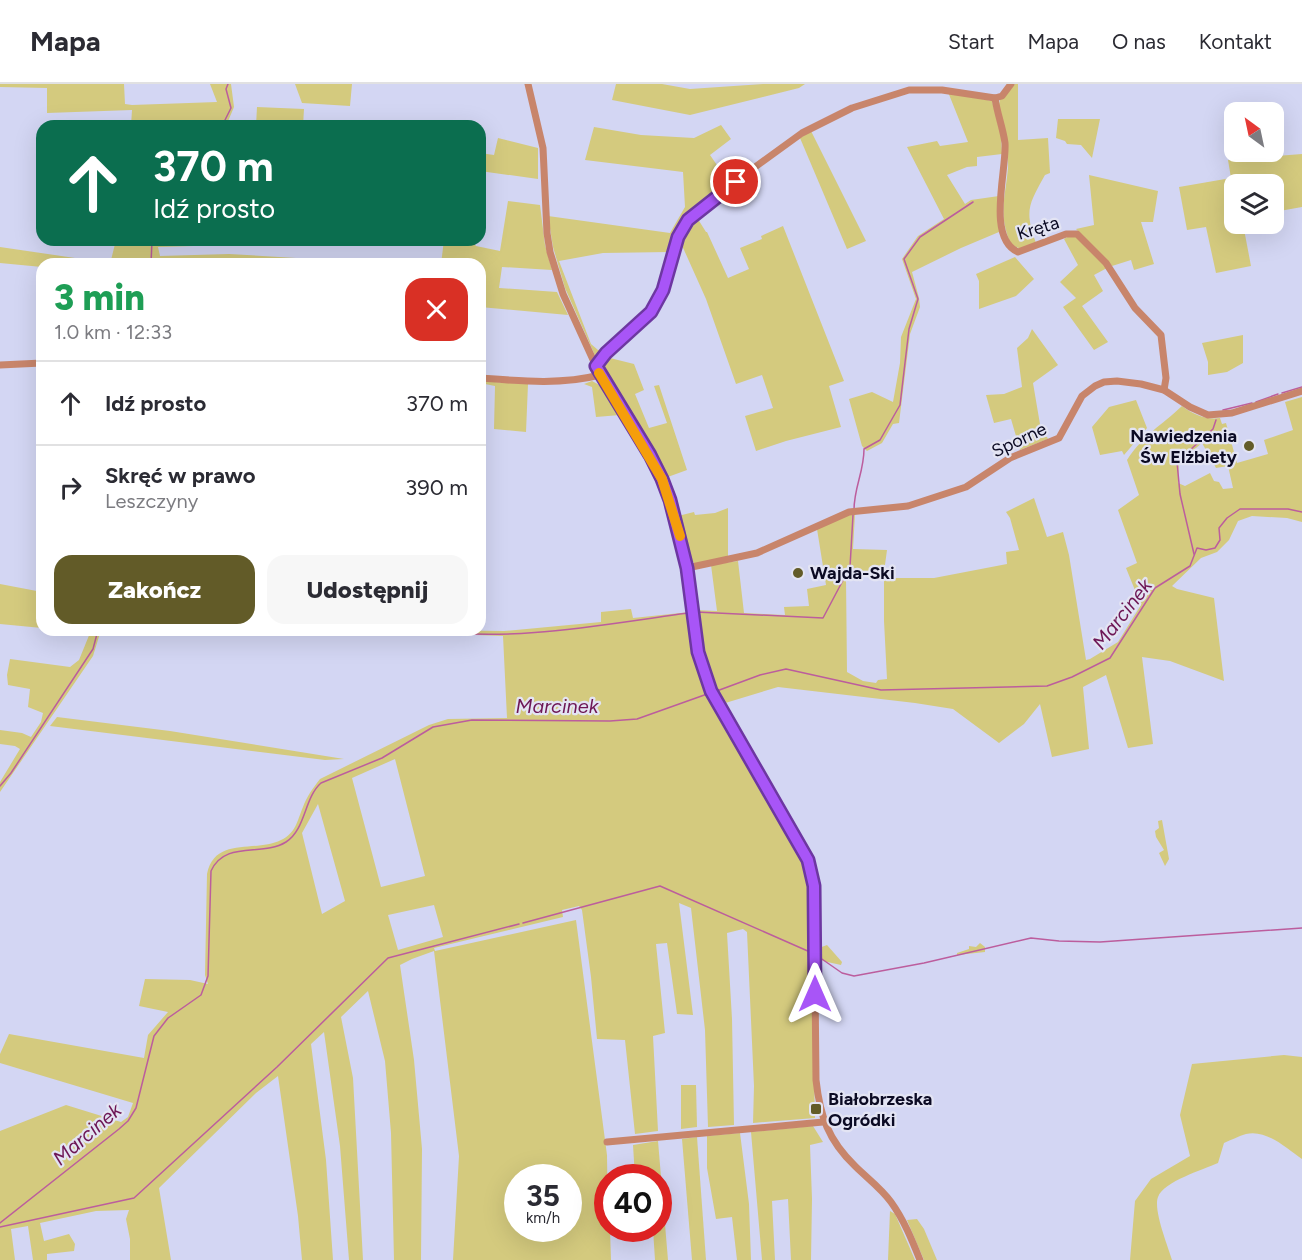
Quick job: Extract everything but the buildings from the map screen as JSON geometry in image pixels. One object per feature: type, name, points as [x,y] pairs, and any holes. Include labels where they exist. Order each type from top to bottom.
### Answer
[{"type":"street","points":[[528,84],[543,148],[545,220],[550,252],[563,294],[600,375],[638,435],[662,479],[689,567],[698,652],[712,693],[803,849],[812,872],[816,1080],[823,1122],[837,1146],[853,1165],[890,1200],[906,1227],[920,1260]]},
{"type":"street","points":[[596,366],[606,353],[651,312],[663,290],[678,237],[688,220],[802,133],[852,108],[909,90],[942,90],[995,98],[1002,96],[1011,84]]},
{"type":"street","name":"Kręta","points":[[995,98],[997,116],[1005,144],[1001,226],[1010,248],[1018,252],[1066,234],[1077,234],[1106,263],[1135,308],[1161,335],[1166,378],[1164,390]]},
{"type":"street","points":[[0,365],[36,363]]},
{"type":"street","points":[[486,378],[557,381],[600,375]]},
{"type":"street","name":"Sporne","points":[[689,567],[757,553],[854,511],[908,506],[966,487],[1010,458],[1057,439],[1082,396],[1095,386],[1117,381],[1141,384],[1164,390],[1201,412],[1223,415],[1302,391]]},
{"type":"street","points":[[607,1142],[823,1122]]},
{"type":"shaded area","points":[[0,84],[124,84],[125,104],[132,105],[217,102],[210,84],[231,84],[234,107],[229,120],[131,120],[132,110],[47,113],[47,88],[0,87]]},
{"type":"shaded area","points":[[295,84],[352,84],[350,106],[302,103]]},
{"type":"shaded area","points":[[616,84],[662,84],[690,89],[763,84],[805,84],[799,88],[690,115],[612,100]]},
{"type":"shaded area","points":[[1015,84],[1018,84],[1018,140],[1048,138],[1050,173],[1045,175],[1030,208],[1030,223],[1036,243],[1021,249],[1011,245],[1005,224],[1004,207],[1008,161],[998,109],[1000,100]]},
{"type":"shaded area","points":[[948,92],[992,101],[1001,136],[1002,154],[977,157],[977,166],[967,167],[947,175],[965,204],[971,200],[999,196],[999,232],[912,272],[920,307],[910,334],[899,423],[893,424],[882,443],[867,451],[862,446],[849,399],[872,392],[893,402],[900,363],[901,337],[916,299],[902,259],[918,236],[944,219],[907,147],[937,141],[940,146],[968,142]]},
{"type":"shaded area","points":[[257,107],[304,109],[303,120],[256,120]]},
{"type":"shaded area","points":[[1058,119],[1100,119],[1092,158],[1081,145],[1067,144],[1056,138]]},
{"type":"shaded area","points":[[721,125],[731,139],[710,155],[728,181],[685,220],[669,252],[603,253],[559,261],[591,344],[598,350],[604,349],[597,360],[565,288],[553,247],[548,216],[670,233],[685,207],[683,172],[585,160],[594,127],[641,135],[694,138]]},
{"type":"shaded area","points":[[811,131],[866,241],[847,249],[800,138]]},
{"type":"shaded area","points":[[498,138],[538,148],[538,179],[486,172],[486,154],[494,155]]},
{"type":"shaded area","points":[[1302,154],[1302,207],[1284,210],[1284,174],[1230,174],[1228,162],[1284,162],[1284,155]]},
{"type":"shaded area","points":[[1089,175],[1158,191],[1153,222],[1141,222],[1154,264],[1134,270],[1131,260],[1112,266],[1076,229],[1094,225]]},
{"type":"shaded area","points":[[1224,179],[1224,234],[1245,234],[1251,266],[1216,273],[1206,227],[1187,230],[1179,187]]},
{"type":"shaded area","points":[[508,201],[540,205],[545,245],[552,270],[502,267],[499,288],[557,292],[568,315],[486,308],[486,258],[442,258],[443,246],[476,246],[500,251]]},
{"type":"shaded area","points":[[696,216],[707,232],[728,278],[749,269],[740,248],[762,239],[761,236],[783,226],[844,381],[829,386],[841,427],[756,451],[745,416],[773,408],[762,375],[736,384],[706,299],[680,241]]},
{"type":"shaded area","points":[[1069,236],[1076,237],[1107,268],[1094,275],[1103,291],[1082,306],[1108,342],[1094,350],[1063,307],[1076,298],[1060,282],[1078,265],[1064,239]]},
{"type":"shaded area","points":[[114,246],[195,246],[158,247],[160,256],[229,254],[296,258],[112,258]]},
{"type":"shaded area","points":[[0,247],[75,258],[36,258],[36,266],[0,263]]},
{"type":"shaded area","points":[[1015,257],[1034,279],[1016,296],[979,309],[979,281],[976,274]]},
{"type":"shaded area","points":[[1032,329],[1058,365],[1033,383],[1042,436],[1048,439],[1020,450],[1011,419],[994,423],[986,395],[1004,394],[1022,387],[1017,348],[1028,338]]},
{"type":"shaded area","points":[[1243,335],[1243,363],[1227,372],[1208,375],[1208,362],[1202,343]]},
{"type":"shaded area","points":[[610,358],[634,364],[644,390],[635,394],[649,428],[667,423],[654,386],[659,385],[687,470],[665,478],[649,446],[602,369]]},
{"type":"shaded area","points":[[486,381],[528,384],[526,432],[494,429],[495,386],[486,384]]},
{"type":"shaded area","points":[[592,381],[603,387],[620,415],[596,417],[592,387],[584,384]]},
{"type":"shaded area","points":[[1302,397],[1302,522],[1287,518],[1252,516],[1238,521],[1229,540],[1217,552],[1201,558],[1172,586],[1214,598],[1224,681],[1170,661],[1142,657],[1153,744],[1128,748],[1106,675],[1083,687],[1089,749],[1052,757],[1040,704],[1024,724],[999,743],[953,709],[915,703],[778,687],[722,704],[706,666],[695,610],[717,611],[711,565],[738,561],[744,613],[785,615],[784,607],[809,606],[807,589],[826,585],[817,529],[842,516],[855,514],[853,549],[887,550],[884,572],[850,572],[846,579],[847,672],[863,681],[876,683],[878,680],[887,679],[884,578],[934,578],[1007,564],[1006,552],[1019,550],[1010,518],[1006,512],[1034,498],[1047,537],[1063,532],[1069,555],[1086,660],[1090,659],[1118,642],[1141,605],[1126,568],[1137,563],[1118,510],[1139,495],[1127,460],[1133,451],[1182,406],[1200,416],[1220,418],[1222,424],[1226,423],[1237,463],[1268,454],[1264,440],[1293,430],[1285,402]],"holes":[[[1202,443],[1216,468],[1228,466],[1233,488],[1223,489],[1219,482],[1214,481],[1210,473],[1185,486],[1178,483],[1179,462]]]},
{"type":"shaded area","points":[[1136,400],[1147,428],[1124,455],[1122,451],[1100,455],[1092,427],[1109,407]]},
{"type":"shaded area","points":[[728,508],[728,557],[696,564],[688,559],[678,516],[694,512],[695,515],[715,513]]},
{"type":"shaded area","points":[[0,584],[36,591],[36,627],[0,624]]},
{"type":"shaded area","points":[[631,609],[633,618],[690,612],[696,660],[706,688],[797,845],[809,872],[815,1118],[753,1123],[754,1086],[747,932],[743,929],[727,933],[732,1019],[734,1125],[708,1127],[705,1030],[691,908],[679,903],[693,1015],[677,1014],[667,943],[656,944],[665,1033],[653,1036],[658,1131],[635,1134],[625,1040],[597,1039],[582,910],[579,906],[562,910],[563,917],[434,948],[435,951],[576,920],[607,1155],[607,1164],[594,1164],[594,1242],[610,1242],[611,1260],[453,1260],[459,1156],[434,951],[400,965],[414,1060],[422,1149],[421,1260],[394,1260],[391,1133],[385,1061],[368,991],[341,1017],[353,1078],[363,1260],[349,1260],[340,1146],[324,1032],[311,1044],[326,1160],[333,1260],[302,1260],[278,1076],[256,1093],[159,1188],[171,1260],[130,1260],[130,1239],[126,1219],[129,1210],[96,1211],[40,1223],[44,1241],[69,1234],[75,1244],[74,1251],[47,1254],[47,1260],[33,1260],[28,1226],[11,1229],[15,1260],[0,1260],[0,1131],[66,1105],[121,1122],[128,1117],[133,1103],[0,1063],[0,1054],[9,1034],[144,1058],[148,1035],[168,1012],[139,1006],[145,979],[190,980],[208,984],[205,975],[207,874],[211,862],[218,854],[227,850],[271,844],[286,837],[295,826],[306,799],[320,779],[429,725],[448,719],[507,718],[503,636],[486,635],[486,631],[601,622],[601,612]],"holes":[[[395,759],[425,876],[381,887],[352,778]],[[318,804],[345,901],[322,914],[302,833]],[[434,905],[443,937],[398,950],[388,915]]]},
{"type":"shaded area","points":[[89,636],[99,636],[93,656],[0,792],[0,782],[20,749],[0,744],[0,730],[22,733],[31,737],[41,722],[43,713],[28,707],[30,689],[8,685],[10,659],[70,667],[79,660]]},
{"type":"shaded area","points":[[57,717],[170,731],[344,759],[325,760],[50,726]]},
{"type":"shaded area","points":[[1162,820],[1169,859],[1165,866],[1159,853],[1164,850],[1155,831],[1159,828],[1158,821]]},
{"type":"shaded area","points":[[980,943],[985,947],[985,952],[957,955],[969,949],[969,946],[976,947]]},
{"type":"shaded area","points":[[827,945],[842,962],[841,965],[823,961],[818,957],[819,948]]},
{"type":"shaded area","points":[[1284,1055],[1302,1057],[1302,1159],[1262,1134],[1246,1134],[1224,1143],[1218,1163],[1176,1181],[1162,1191],[1158,1197],[1159,1219],[1172,1260],[1130,1260],[1135,1201],[1151,1179],[1190,1156],[1180,1115],[1192,1064]]},
{"type":"shaded area","points":[[681,1085],[696,1085],[697,1127],[681,1129]]},
{"type":"shaded area","points":[[813,1126],[823,1142],[810,1145],[811,1260],[791,1260],[788,1199],[772,1201],[775,1260],[762,1260],[751,1132]]},
{"type":"shaded area","points":[[740,1133],[749,1204],[751,1260],[737,1260],[732,1217],[716,1219],[707,1168],[707,1136]]},
{"type":"shaded area","points":[[697,1137],[706,1260],[692,1260],[682,1139]]},
{"type":"shaded area","points":[[658,1141],[660,1164],[634,1164],[633,1145]]},
{"type":"shaded area","points":[[890,1211],[895,1214],[915,1260],[888,1260]]},
{"type":"shaded area","points":[[917,1219],[924,1229],[937,1260],[924,1260],[907,1220]]},
{"type":"shaded area","points":[[654,1242],[666,1242],[668,1260],[655,1260]]},
{"type":"waterway","points":[[225,120],[231,108],[226,89],[228,84]]},
{"type":"waterway","points":[[854,510],[864,449],[880,440],[900,405],[909,329],[918,299],[904,259],[920,237],[973,202]]},
{"type":"waterway","points":[[151,258],[152,246]]},
{"type":"waterway","points":[[1282,393],[1302,387]]},
{"type":"waterway","points":[[1256,402],[1278,394]]},
{"type":"waterway","points":[[1223,410],[1252,403]]},
{"type":"waterway","points":[[1194,554],[1180,494],[1177,462],[1213,429],[1216,420]]},
{"type":"waterway","name":"Marcinek","points":[[714,692],[760,675],[786,669],[881,690],[1047,686],[1072,677],[1110,658],[1155,588],[1190,566],[1197,548],[1206,550],[1215,548],[1220,540],[1219,528],[1227,518],[1240,509],[1288,509],[1302,512]]},
{"type":"waterway","points":[[696,612],[823,618],[850,567],[853,515]]},
{"type":"waterway","points":[[486,634],[591,627],[688,613]]},
{"type":"waterway","points":[[0,786],[93,649],[96,636]]},
{"type":"waterway","name":"Marcinek","points":[[0,1223],[128,1121],[136,1108],[154,1036],[168,1018],[201,995],[208,976],[211,871],[217,861],[235,852],[266,848],[286,842],[298,829],[311,797],[321,783],[382,758],[433,727],[472,720],[610,721],[637,719],[710,693]]},
{"type":"waterway","points":[[523,923],[660,886],[810,952]]},
{"type":"waterway","points":[[0,1227],[134,1198],[277,1067],[388,958],[519,924]]},
{"type":"waterway","points":[[819,957],[842,973],[854,976],[924,963],[1031,938],[1100,942],[1302,928]]},
{"type":"slow traffic","points":[[599,373],[650,455],[662,479],[680,536]]},
{"type":"place","name":"Nawiedzenia Św Elżbiety","points":[[1249,446]]},
{"type":"place","name":"Wajda-Ski","points":[[798,573]]},
{"type":"place","name":"Białobrzeska Ogródki","points":[[816,1109]]},
{"type":"route","points":[[736,182],[688,220],[678,237],[663,290],[651,312],[606,353],[596,366],[650,455],[670,500],[687,568],[700,662],[711,691],[808,860],[814,886],[815,994]]}]
